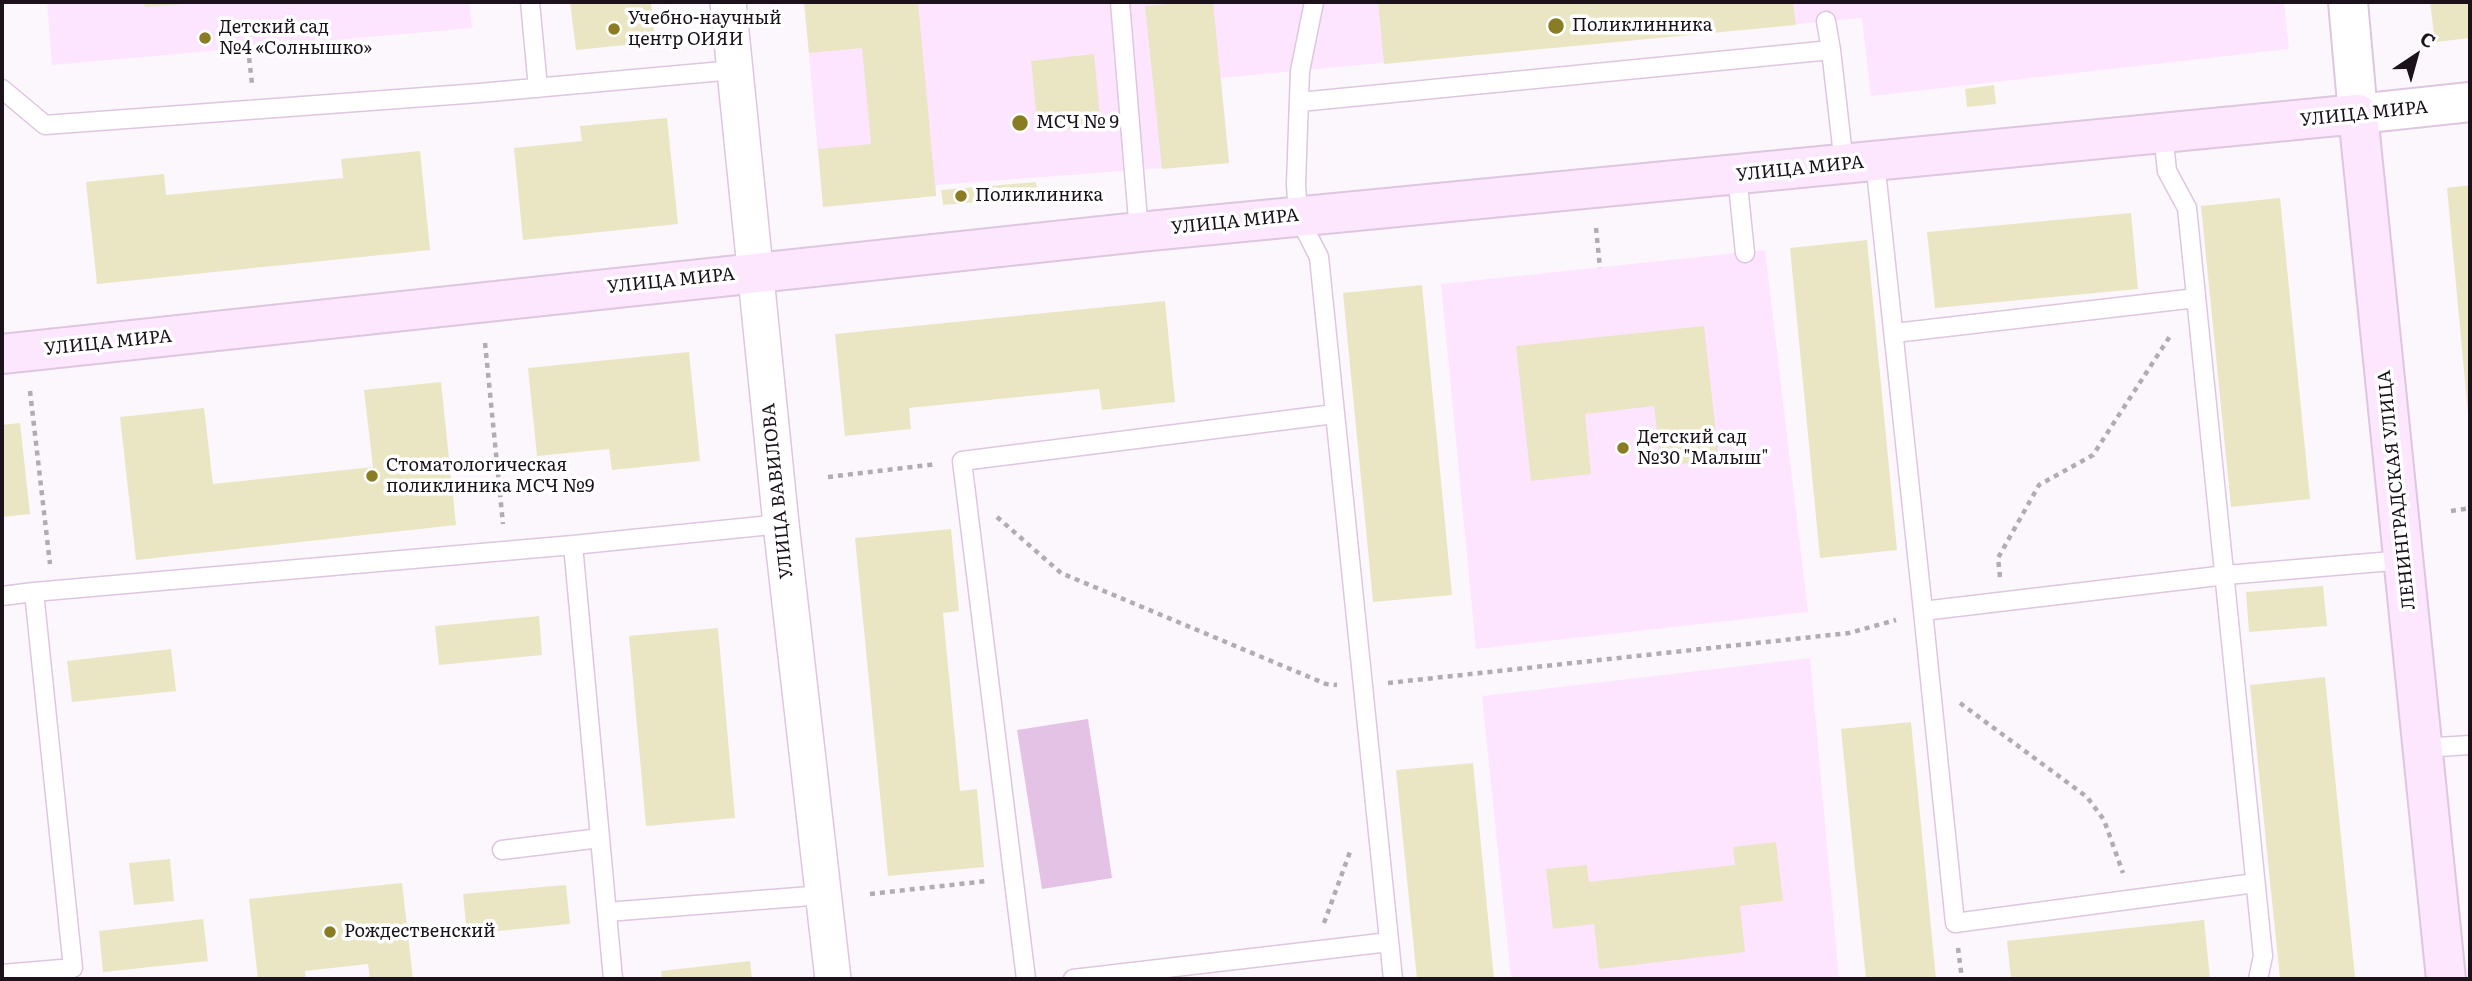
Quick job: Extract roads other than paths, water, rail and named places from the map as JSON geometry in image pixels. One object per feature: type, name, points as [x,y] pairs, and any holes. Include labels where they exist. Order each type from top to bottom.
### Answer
[{"type":"main road","name":"УЛИЦА МИРА","points":[[2,354],[1139,232],[2358,114]]},
{"type":"main road","name":"ЛЕНИНГРАДСКАЯ УЛИЦА","points":[[2358,114],[2446,979]]},
{"type":"street","name":"УЛИЦА ВАВИЛОВА","points":[[728,2],[781,524],[833,979]]},
{"type":"street","name":"ЛЕНИНГРАДСКАЯ УЛИЦА","points":[[2348,2],[2358,114]]},
{"type":"street","name":"УЛИЦА МИРА","points":[[2358,114],[2470,103]]},
{"type":"lane","points":[[530,2],[538,88]]},
{"type":"lane","points":[[1120,2],[1139,232]]},
{"type":"lane","points":[[1314,2],[1300,71],[1296,184],[1298,216],[1319,257],[1393,979]]},
{"type":"lane","points":[[1826,22],[1860,163],[1895,333],[1955,923],[2255,883]]},
{"type":"lane","points":[[1300,102],[1831,50]]},
{"type":"lane","points":[[2,89],[45,124],[538,88],[734,70]]},
{"type":"lane","points":[[2163,134],[2167,171],[2186,208],[2226,575],[2263,956],[2258,979]]},
{"type":"lane","points":[[1737,175],[1745,253]]},
{"type":"lane","points":[[1895,333],[2196,298]]},
{"type":"lane","points":[[1026,979],[962,461],[1334,414]]},
{"type":"lane","points":[[2,596],[781,524]]},
{"type":"lane","points":[[573,545],[613,979]]},
{"type":"lane","points":[[1923,611],[2226,575],[2404,560]]},
{"type":"lane","points":[[2,974],[74,973],[34,592]]},
{"type":"lane","points":[[2423,748],[2470,745]]},
{"type":"lane","points":[[502,850],[600,838]]},
{"type":"lane","points":[[607,912],[823,895]]},
{"type":"lane","points":[[1073,979],[1389,942]]},
{"type":"place","name":"Поликлинника","points":[[1556,26]]},
{"type":"place","name":"Учебно-научный центр ОИЯИ","points":[[614,29]]},
{"type":"place","name":"Детский сад №4 «Солнышко»","points":[[205,38]]},
{"type":"place","name":"МСЧ № 9","points":[[1020,123]]},
{"type":"place","name":"Поликлиника","points":[[961,196]]},
{"type":"place","name":"Детский сад №30 \"Малыш\"","points":[[1623,448]]},
{"type":"place","name":"Стоматологическая поликлиника МСЧ №9","points":[[372,476]]},
{"type":"place","name":"Рождественский","points":[[330,932]]}]
